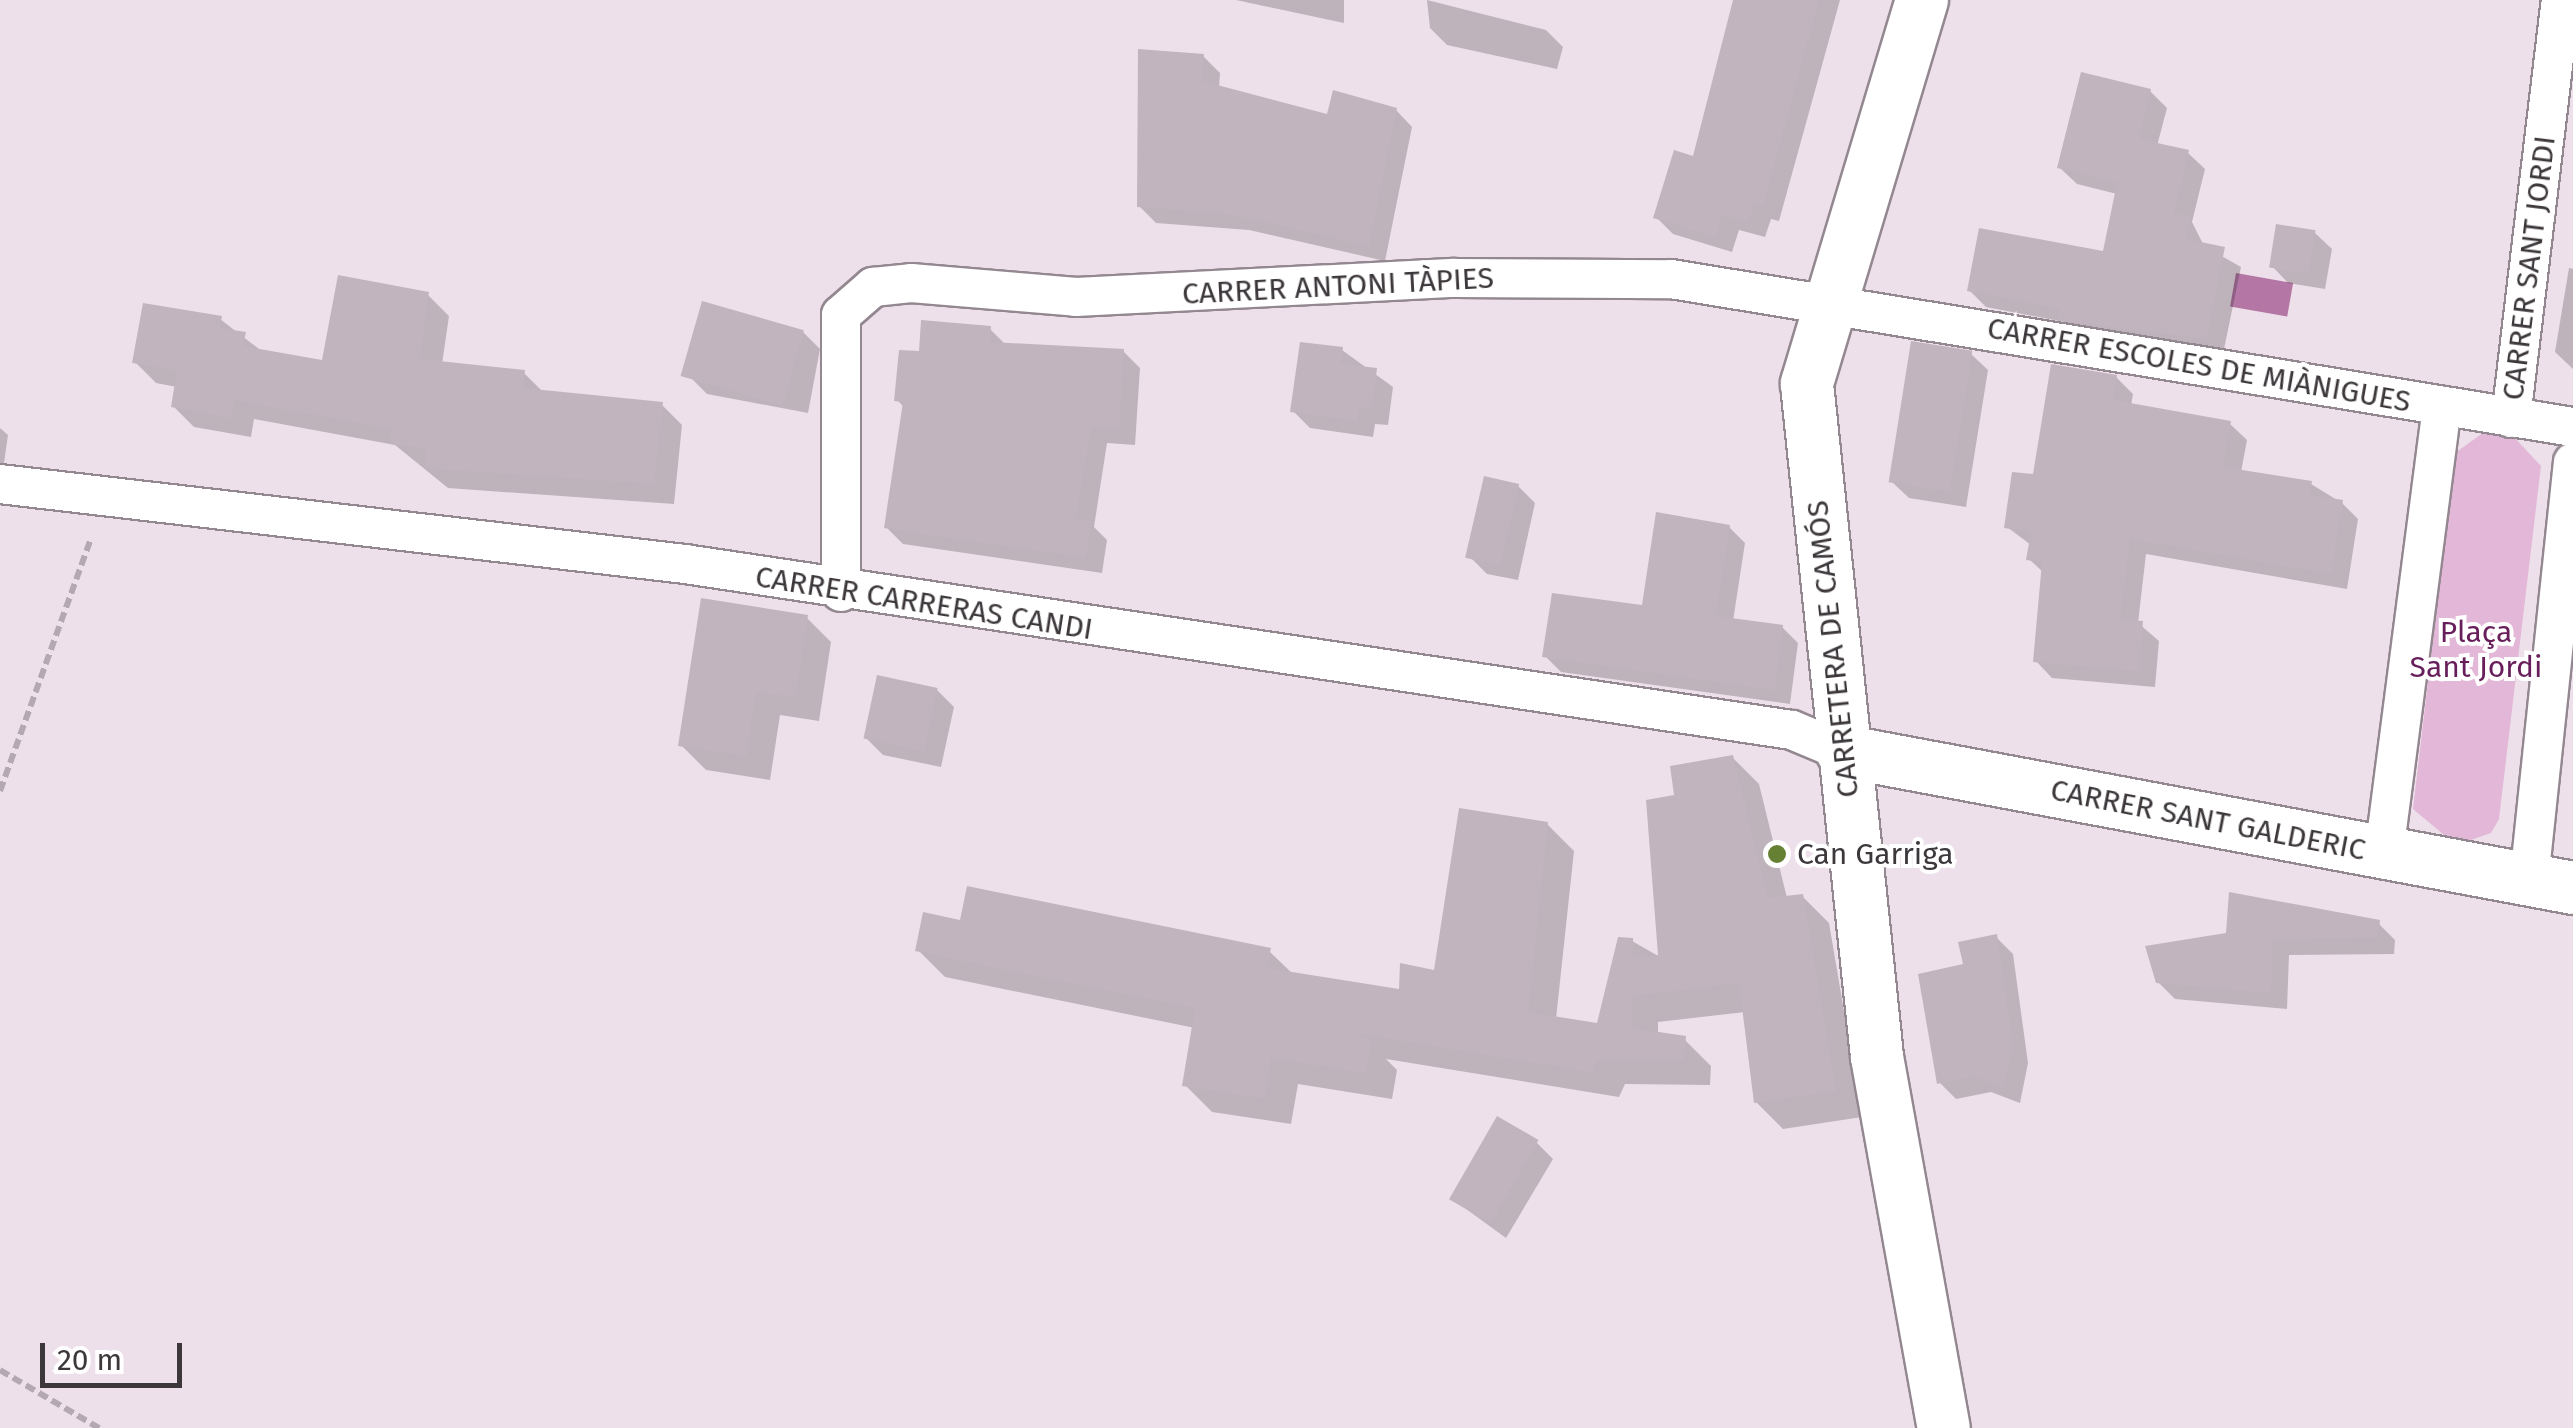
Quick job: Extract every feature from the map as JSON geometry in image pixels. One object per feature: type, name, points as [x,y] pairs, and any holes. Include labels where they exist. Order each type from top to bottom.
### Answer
[{"type":"street","name":"CARRETERA DE CAMÓS","points":[[1922,0],[1826,303],[1807,384],[1842,752],[1892,1164],[1944,1428]]},
{"type":"street","name":"CARRER SANT JORDI","points":[[2511,418],[2561,0]]},
{"type":"street","name":"CARRER ANTONI TÀPIES","points":[[841,592],[841,315],[852,300],[910,283],[1076,297],[1475,278],[1672,279],[1826,303]]},
{"type":"street","name":"CARRER ESCOLES DE MIÀNIGUES","points":[[1826,303],[2573,427]]},
{"type":"street","points":[[2384,852],[2442,406]]},
{"type":"street","points":[[2551,884],[2573,462]]},
{"type":"street","name":"CARRER CARRERAS CANDI","points":[[0,484],[372,521],[1792,730],[1842,752]]},
{"type":"street","name":"CARRER SANT GALDERIC","points":[[1842,752],[2551,884]]},
{"type":"path","points":[[0,791],[99,493]]},
{"type":"path","points":[[0,1370],[99,1428]]},
{"type":"green space","name":"Plaça Sant Jordi","points":[[2487,430],[2511,434],[2541,466],[2499,819],[2491,833],[2456,845],[2413,809],[2455,453]]},
{"type":"shaded area","points":[[2236,273],[2293,283],[2287,317],[2230,306]]},
{"type":"building","points":[[1733,0],[1819,0],[1763,206],[1754,204],[1748,222],[1722,214],[1716,237],[1653,218],[1674,150],[1693,156]]},
{"type":"building","points":[[1138,49],[1204,54],[1202,81],[1327,114],[1333,90],[1397,108],[1369,246],[1230,214],[1137,207]]},
{"type":"building","points":[[2081,72],[2151,89],[2139,139],[2189,150],[2174,214],[2191,217],[2186,239],[2225,247],[2206,339],[2058,320],[2060,309],[1967,291],[1979,228],[2103,251],[2117,183],[2057,168]]},
{"type":"building","points":[[2276,224],[2316,230],[2309,274],[2269,267]]},
{"type":"building","points":[[338,275],[429,292],[420,359],[525,370],[523,388],[663,402],[654,484],[424,468],[426,448],[390,444],[392,429],[234,400],[231,418],[171,407],[177,370],[132,363],[143,303],[222,316],[220,328],[246,332],[243,346],[322,360]]},
{"type":"building","points":[[702,301],[804,330],[782,405],[681,376]]},
{"type":"building","points":[[921,320],[991,326],[990,342],[1124,349],[1119,429],[1091,428],[1076,519],[1091,521],[1086,558],[884,528],[903,402],[894,401],[899,350],[919,351]]},
{"type":"building","points":[[1911,341],[1972,351],[1950,492],[1889,482]]},
{"type":"building","points":[[1300,342],[1343,347],[1341,364],[1377,368],[1372,410],[1359,408],[1357,421],[1290,412]]},
{"type":"building","points":[[2051,364],[2117,375],[2113,400],[2231,421],[2223,467],[2312,481],[2310,495],[2343,500],[2331,574],[2130,539],[2120,619],[2143,621],[2139,671],[2033,662],[2042,562],[2026,560],[2031,532],[2004,528],[2012,472],[2033,474]]},
{"type":"building","points":[[1484,476],[1519,484],[1500,566],[1465,558]]},
{"type":"building","points":[[1656,512],[1730,525],[1716,616],[1783,625],[1775,690],[1542,657],[1552,593],[1642,605]]},
{"type":"building","points":[[701,598],[808,615],[795,697],[756,692],[746,756],[678,746]]},
{"type":"building","points":[[877,675],[938,688],[924,751],[863,739]]},
{"type":"building","points":[[1733,755],[1768,898],[1803,894],[1836,1091],[1754,1103],[1739,983],[1633,996],[1632,1028],[1686,1036],[1684,1059],[1598,1059],[1592,1072],[1359,1034],[1371,1041],[1366,1073],[1271,1058],[1265,1099],[1182,1086],[1195,1008],[915,951],[923,912],[960,920],[967,886],[1271,948],[1267,968],[1399,989],[1400,963],[1434,970],[1459,808],[1548,822],[1528,1012],[1597,1023],[1618,937],[1633,938],[1633,957],[1658,955],[1646,800],[1674,795],[1670,766]]},
{"type":"building","points":[[2229,892],[2380,920],[2378,938],[2273,939],[2271,993],[2156,983],[2145,946],[2226,933]]},
{"type":"building","points":[[1997,934],[2013,1044],[2003,1088],[1972,1076],[1937,1084],[1918,974],[1963,964],[1958,942]]},
{"type":"building","points":[[1497,1116],[1539,1140],[1491,1223],[1449,1199]]},
{"type":"place","name":"Can Garriga","points":[[1777,854]]}]
